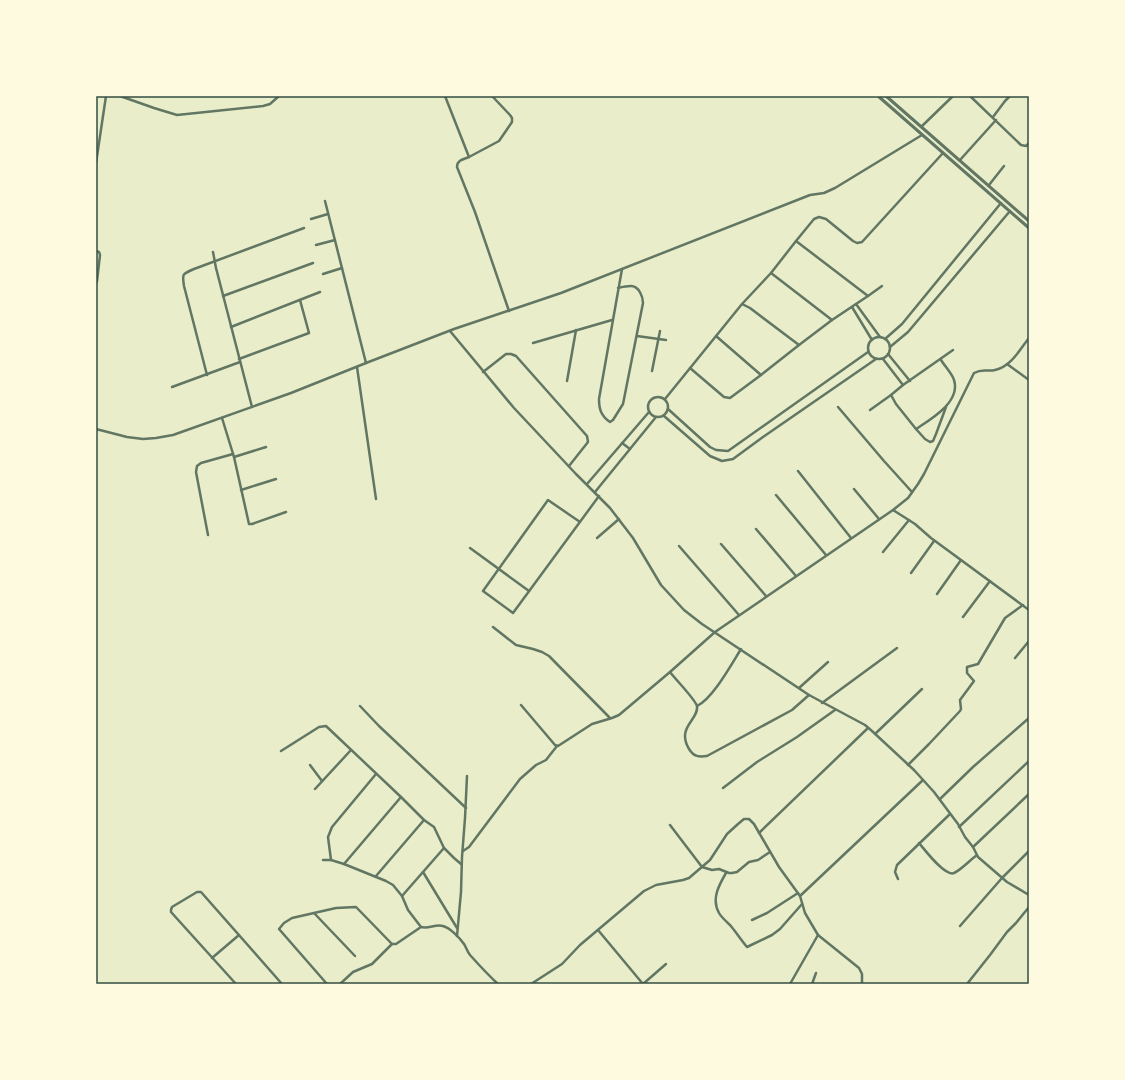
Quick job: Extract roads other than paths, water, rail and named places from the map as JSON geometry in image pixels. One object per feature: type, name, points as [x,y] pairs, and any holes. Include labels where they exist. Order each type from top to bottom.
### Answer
[{"type":"street","points":[[96,163],[106,96]]},
{"type":"street","points":[[120,96],[177,115],[263,106],[270,104],[280,96]]},
{"type":"street","points":[[445,96],[470,157]]},
{"type":"street","points":[[492,96],[510,115],[512,122],[499,141],[470,157],[459,161],[457,167],[475,212],[509,311]]},
{"type":"street","points":[[878,96],[1029,228]]},
{"type":"street","points":[[886,96],[1029,221]]},
{"type":"street","points":[[921,127],[954,96]]},
{"type":"street","points":[[970,96],[1021,145],[1026,146],[1029,143]]},
{"type":"street","points":[[993,117],[1010,96]]},
{"type":"street","points":[[960,160],[996,120]]},
{"type":"street","points":[[96,430],[127,437],[143,439],[156,438],[173,435],[222,418],[291,393],[450,331],[561,293],[810,195],[835,188],[922,135]]},
{"type":"street","points":[[665,399],[742,304],[771,273],[814,219],[822,217],[853,241],[857,243],[862,242],[943,153]]},
{"type":"street","points":[[989,185],[1004,166]]},
{"type":"street","points":[[325,201],[366,363]]},
{"type":"street","points":[[885,339],[902,324],[1001,203]]},
{"type":"street","points":[[890,347],[885,339],[880,337],[874,338],[870,341],[868,352],[871,357],[883,359],[888,354],[890,347],[908,332],[1010,211]]},
{"type":"street","points":[[311,219],[328,214]]},
{"type":"street","points":[[207,374],[184,286],[183,278],[185,273],[304,228]]},
{"type":"street","points":[[316,245],[335,240]]},
{"type":"street","points":[[796,241],[868,296]]},
{"type":"street","points":[[96,251],[99,252],[100,255],[96,284]]},
{"type":"street","points":[[213,252],[252,407]]},
{"type":"street","points":[[223,296],[313,263]]},
{"type":"street","points":[[323,274],[342,268]]},
{"type":"street","points":[[618,288],[633,286],[640,292],[643,303],[623,404],[613,420],[610,422],[599,407],[599,399],[612,320],[618,288],[622,269]]},
{"type":"street","points":[[771,273],[832,320]]},
{"type":"street","points":[[690,368],[727,398],[730,398],[832,320],[882,286]]},
{"type":"street","points":[[231,327],[320,292]]},
{"type":"street","points":[[172,387],[309,333],[300,300]]},
{"type":"street","points":[[742,304],[750,308],[799,345]]},
{"type":"street","points":[[856,304],[880,337]]},
{"type":"street","points":[[852,307],[872,340]]},
{"type":"street","points":[[533,343],[612,320]]},
{"type":"street","points":[[567,381],[576,330]]},
{"type":"street","points":[[450,331],[514,408],[610,508],[633,538],[661,584],[684,610],[809,695],[868,728],[908,765],[940,799],[973,847],[976,854],[1002,878],[1021,891],[1029,894]]},
{"type":"street","points":[[652,371],[660,332]]},
{"type":"street","points":[[637,336],[666,340]]},
{"type":"street","points":[[716,336],[761,375]]},
{"type":"street","points":[[463,851],[469,847],[520,779],[536,765],[546,760],[557,746],[592,724],[619,715],[715,632],[908,498],[924,474],[974,374],[979,370],[995,370],[1004,367],[1029,338]]},
{"type":"street","points":[[870,410],[953,350]]},
{"type":"street","points":[[668,409],[710,447],[716,450],[728,451],[868,352]]},
{"type":"street","points":[[483,372],[506,354],[516,356],[587,436],[588,442],[569,466]]},
{"type":"street","points":[[888,354],[910,381]]},
{"type":"street","points":[[664,416],[668,409],[665,399],[658,396],[651,399],[647,405],[652,416],[664,416],[713,458],[722,461],[733,459],[876,359]]},
{"type":"street","points":[[883,359],[903,385]]},
{"type":"street","points":[[891,395],[896,404],[925,439],[930,442],[933,441],[955,388],[954,380],[941,360]]},
{"type":"street","points":[[1008,364],[1029,380]]},
{"type":"street","points":[[357,367],[376,499]]},
{"type":"street","points":[[838,407],[912,492]]},
{"type":"street","points":[[916,428],[946,407]]},
{"type":"street","points":[[587,484],[649,412]]},
{"type":"street","points":[[594,492],[656,417]]},
{"type":"street","points":[[222,418],[234,456],[249,524],[286,512]]},
{"type":"street","points":[[692,440],[697,434]]},
{"type":"street","points":[[622,443],[630,449]]},
{"type":"street","points":[[208,536],[196,472],[197,466],[201,463],[266,447]]},
{"type":"street","points":[[798,471],[851,538]]},
{"type":"street","points":[[242,490],[276,480]]},
{"type":"street","points":[[854,489],[878,519]]},
{"type":"street","points":[[776,495],[826,555]]},
{"type":"street","points":[[580,522],[548,500],[483,590],[513,613],[529,591],[580,522],[599,496]]},
{"type":"street","points":[[892,510],[909,520],[1029,610]]},
{"type":"street","points":[[596,538],[618,519]]},
{"type":"street","points":[[883,552],[909,520]]},
{"type":"street","points":[[756,529],[796,576]]},
{"type":"street","points":[[911,573],[934,540]]},
{"type":"street","points":[[721,544],[766,596]]},
{"type":"street","points":[[679,546],[739,615]]},
{"type":"street","points":[[470,548],[529,591]]},
{"type":"street","points":[[937,594],[961,560]]},
{"type":"street","points":[[964,617],[990,581]]},
{"type":"street","points":[[908,765],[960,711],[960,700],[974,681],[967,673],[967,667],[978,664],[1005,618],[1023,605]]},
{"type":"street","points":[[493,627],[516,645],[542,652],[549,656],[610,719]]},
{"type":"street","points":[[1015,658],[1029,641]]},
{"type":"street","points":[[822,703],[897,648]]},
{"type":"street","points":[[741,649],[709,696],[697,706],[685,732],[684,740],[689,750],[695,756],[707,756],[792,710],[809,695]]},
{"type":"street","points":[[799,688],[828,662]]},
{"type":"street","points":[[670,672],[690,694],[697,706]]},
{"type":"street","points":[[875,734],[922,689]]},
{"type":"street","points":[[521,705],[557,746]]},
{"type":"street","points":[[360,706],[379,726],[466,808]]},
{"type":"street","points":[[723,788],[758,762],[835,710]]},
{"type":"street","points":[[940,799],[1029,718]]},
{"type":"street","points":[[281,751],[319,727],[326,726],[424,820],[434,827],[444,848],[462,864]]},
{"type":"street","points":[[759,833],[868,728]]},
{"type":"street","points":[[315,789],[351,750]]},
{"type":"street","points":[[959,827],[1029,761]]},
{"type":"street","points":[[310,765],[322,782]]},
{"type":"street","points":[[331,860],[328,837],[332,827],[376,774]]},
{"type":"street","points":[[457,937],[461,892],[467,776]]},
{"type":"street","points":[[800,896],[923,780]]},
{"type":"street","points":[[973,847],[1029,794]]},
{"type":"street","points":[[344,864],[401,797]]},
{"type":"street","points":[[898,879],[895,872],[897,866],[950,814]]},
{"type":"street","points":[[531,984],[562,964],[580,945],[644,891],[656,885],[690,878],[713,856],[728,834],[744,819],[752,822],[779,867],[800,896],[805,913],[818,935],[859,968],[862,974],[862,984]]},
{"type":"street","points":[[376,876],[424,820]]},
{"type":"street","points":[[670,825],[702,867],[709,869],[719,870],[730,874],[736,872],[749,862],[758,860],[770,852]]},
{"type":"street","points":[[919,843],[929,856],[950,874],[954,873],[976,854]]},
{"type":"street","points":[[402,896],[444,848]]},
{"type":"street","points":[[960,926],[1002,878],[1029,851]]},
{"type":"street","points":[[323,860],[331,860],[344,864],[376,876],[393,885],[402,896],[408,910],[421,927],[427,928],[440,925],[444,926],[464,943],[468,953],[486,974],[498,984]]},
{"type":"street","points":[[423,872],[458,929]]},
{"type":"street","points":[[726,873],[716,892],[717,908],[720,914],[747,947],[772,935],[780,929],[803,904]]},
{"type":"street","points":[[236,984],[171,912],[172,907],[197,892],[201,892],[282,984]]},
{"type":"street","points":[[752,920],[767,913],[798,893]]},
{"type":"street","points":[[327,984],[279,929],[284,923],[292,918],[336,908],[356,907],[392,944]]},
{"type":"street","points":[[967,984],[1007,932],[1029,907]]},
{"type":"street","points":[[314,913],[355,956]]},
{"type":"street","points":[[340,984],[353,972],[372,964],[392,944],[396,944],[421,927]]},
{"type":"street","points":[[598,930],[643,984],[666,964]]},
{"type":"street","points":[[212,958],[239,935]]},
{"type":"street","points":[[790,984],[818,935]]},
{"type":"street","points":[[812,984],[816,972]]}]
